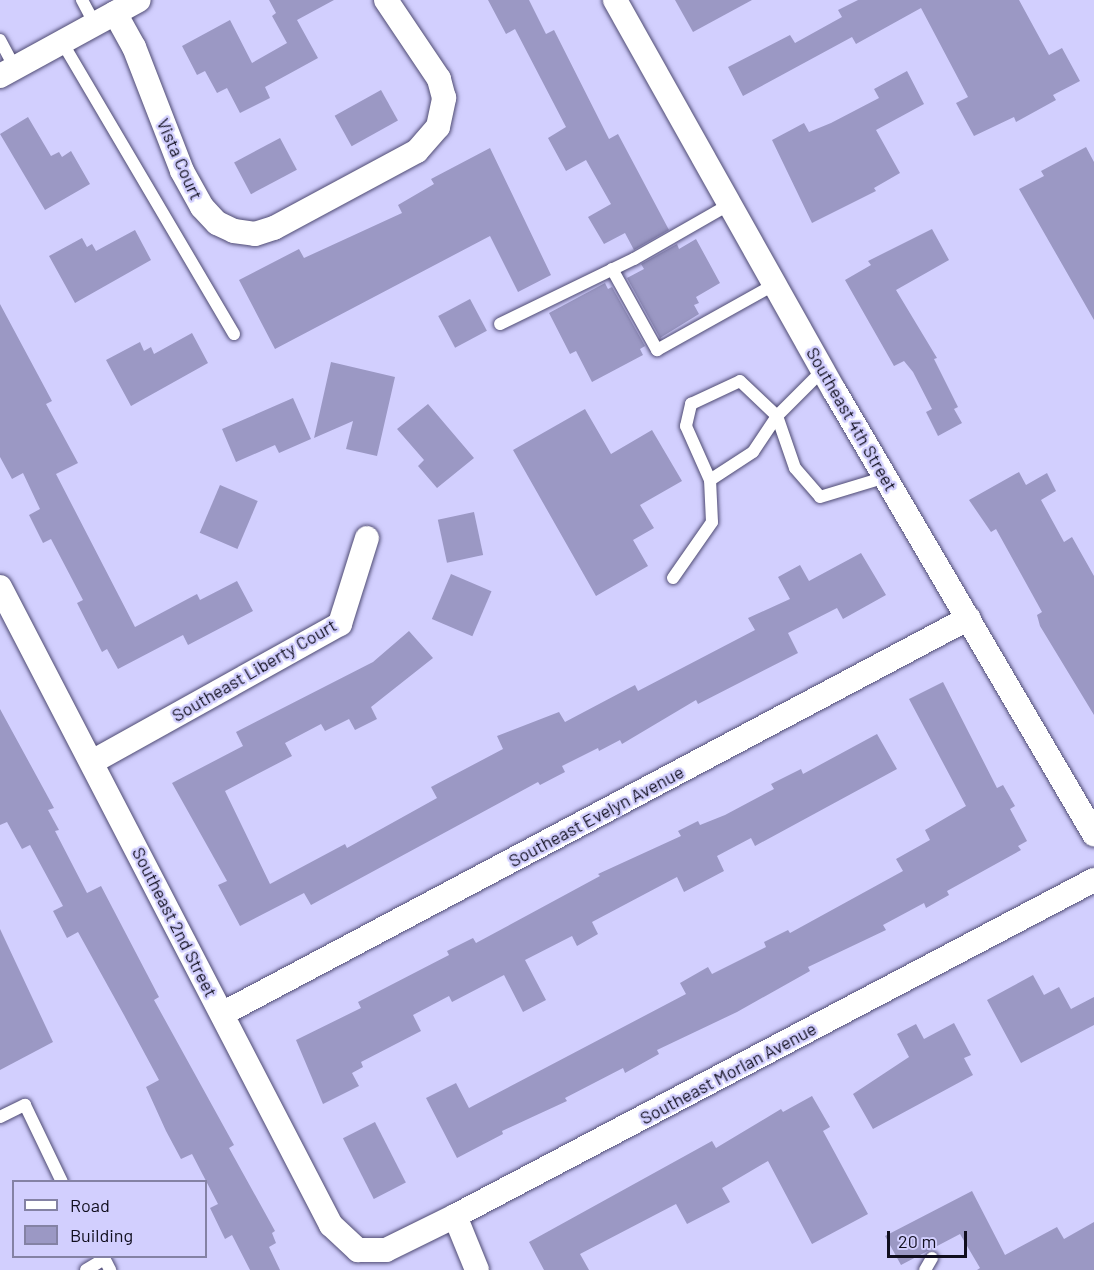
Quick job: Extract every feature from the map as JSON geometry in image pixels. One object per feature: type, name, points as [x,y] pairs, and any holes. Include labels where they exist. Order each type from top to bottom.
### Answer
[{"type":"street","points":[[8,72],[139,0]]},
{"type":"street","name":"Vista Court","points":[[105,19],[134,47],[182,171],[202,207],[217,223],[234,231],[255,234],[329,199],[417,151],[431,139],[442,115],[444,98],[439,79],[386,0]]},
{"type":"street","name":"Southeast 4th Street","points":[[615,0],[823,370],[1094,834]]},
{"type":"street","name":"Southeast Liberty Court","points":[[92,762],[340,624],[367,538]]},
{"type":"street","name":"Southeast 2nd Street","points":[[0,587],[331,1225],[358,1250]]},
{"type":"street","name":"Southeast Evelyn Avenue","points":[[222,1014],[969,618]]},
{"type":"street","name":"Southeast Morlan Avenue","points":[[358,1250],[386,1250],[455,1216],[1094,880]]},
{"type":"street","points":[[455,1216],[477,1270]]},
{"type":"lane","points":[[82,0],[105,19]]},
{"type":"lane","points":[[0,40],[8,72]]},
{"type":"lane","points":[[62,42],[234,334]]},
{"type":"lane","points":[[500,324],[612,269],[730,204]]},
{"type":"lane","points":[[612,269],[657,350],[775,284]]},
{"type":"lane","points":[[710,480],[753,452],[777,416],[823,370]]},
{"type":"lane","points":[[673,578],[712,522],[710,480],[686,426],[691,404],[740,381],[777,416],[795,468],[820,497],[886,477]]},
{"type":"lane","points":[[0,1117],[25,1105],[61,1180]]},
{"type":"lane","points":[[925,1270],[932,1258]]},
{"type":"lane","points":[[86,1270],[106,1262]]},
{"type":"building","points":[[269,0],[334,0],[297,20],[318,58],[265,87],[270,98],[240,113],[227,88],[217,93],[205,71],[197,75],[182,46],[230,20],[252,63],[287,43],[272,16],[276,13]]},
{"type":"building","points":[[488,0],[529,0],[546,34],[554,30],[609,139],[618,134],[669,230],[634,250],[625,233],[604,244],[588,217],[611,204],[586,160],[566,171],[548,138],[566,127],[515,29],[506,34]]},
{"type":"building","points":[[675,0],[752,0],[693,32]]},
{"type":"building","points":[[858,0],[1019,0],[1049,55],[1062,48],[1080,81],[1053,95],[1056,100],[1016,122],[1014,117],[974,136],[956,103],[968,97],[921,8],[856,44],[852,37],[743,96],[728,67],[790,35],[795,43],[842,17],[838,10]]},
{"type":"building","points":[[907,71],[924,104],[876,130],[900,173],[874,188],[876,191],[812,223],[772,140],[804,123],[809,132],[831,123],[879,98],[874,89]]},
{"type":"building","points":[[381,90],[398,121],[352,146],[335,116]]},
{"type":"building","points":[[28,117],[51,156],[59,152],[62,157],[71,151],[90,184],[45,210],[0,134]]},
{"type":"building","points":[[280,138],[297,170],[251,194],[234,162]]},
{"type":"building","points":[[1086,147],[1094,162],[1094,320],[1019,189],[1044,176],[1041,171]]},
{"type":"building","points":[[490,148],[551,275],[518,292],[490,236],[275,349],[239,280],[299,249],[304,258],[402,213],[398,205],[434,184],[431,179]]},
{"type":"building","points":[[932,229],[949,260],[896,290],[937,358],[934,359],[958,407],[954,409],[962,423],[938,436],[926,412],[932,409],[913,372],[904,361],[894,366],[845,280],[871,265],[868,261]]},
{"type":"building","points":[[135,230],[151,260],[75,303],[49,256],[82,238],[87,247],[92,244],[96,251]]},
{"type":"building","points":[[696,239],[720,283],[696,297],[699,303],[694,305],[699,314],[660,338],[627,278],[644,269],[641,264],[677,244],[679,249]]},
{"type":"building","points":[[605,283],[608,289],[612,287],[645,346],[640,349],[643,355],[592,382],[576,351],[570,354],[549,313]]},
{"type":"building","points":[[470,299],[487,331],[455,348],[438,316]]},
{"type":"building","points":[[0,304],[52,401],[46,404],[78,463],[56,474],[135,627],[197,594],[200,600],[237,581],[253,611],[188,645],[183,635],[118,669],[107,649],[102,652],[77,603],[83,600],[51,539],[43,543],[29,515],[40,509],[23,473],[12,479],[0,457]]},
{"type":"building","points":[[192,333],[208,363],[131,406],[106,360],[140,342],[144,351],[151,347],[154,354]]},
{"type":"building","points":[[331,362],[395,377],[377,456],[346,449],[353,421],[314,438]]},
{"type":"building","points":[[293,398],[311,439],[279,453],[275,445],[236,462],[222,429]]},
{"type":"building","points":[[428,404],[474,458],[437,488],[418,466],[424,460],[397,429]]},
{"type":"building","points":[[585,409],[611,454],[652,430],[682,481],[640,505],[654,528],[633,540],[648,566],[596,596],[513,450]]},
{"type":"building","points":[[1019,472],[1026,485],[1047,473],[1056,491],[1041,500],[1064,542],[1072,537],[1094,576],[1094,715],[1040,626],[1037,615],[1042,612],[996,529],[991,532],[969,500]]},
{"type":"building","points":[[220,485],[258,501],[237,549],[200,533]]},
{"type":"building","points":[[474,512],[483,555],[447,563],[438,520]]},
{"type":"building","points":[[861,553],[886,595],[843,619],[837,608],[788,633],[798,653],[698,704],[696,700],[622,744],[620,740],[599,751],[598,748],[562,766],[565,772],[540,785],[538,782],[311,905],[304,893],[240,926],[218,885],[227,881],[172,783],[243,746],[236,732],[373,662],[409,631],[433,658],[371,707],[377,719],[355,730],[349,719],[325,731],[321,724],[285,743],[292,756],[225,791],[270,884],[345,844],[347,848],[437,798],[431,787],[503,749],[497,736],[559,712],[565,722],[635,685],[638,691],[755,630],[748,618],[790,599],[778,577],[800,565],[809,581]]},
{"type":"building","points":[[451,574],[492,591],[472,636],[432,619]]},
{"type":"building","points":[[943,682],[997,788],[1003,785],[1015,806],[1010,809],[1027,841],[1018,846],[1021,850],[947,891],[949,895],[926,908],[924,903],[883,925],[886,930],[808,967],[810,971],[737,1012],[657,1050],[659,1054],[625,1073],[623,1068],[565,1098],[567,1101],[502,1131],[503,1134],[457,1158],[426,1098],[456,1083],[469,1108],[686,994],[680,983],[708,967],[712,974],[766,947],[764,942],[788,930],[790,933],[903,871],[896,859],[930,840],[925,830],[966,806],[909,699]]},
{"type":"building","points":[[0,709],[54,808],[48,810],[59,830],[55,831],[87,893],[101,886],[159,997],[154,1000],[234,1145],[229,1148],[275,1231],[272,1233],[276,1243],[269,1247],[280,1270],[250,1270],[232,1235],[225,1239],[210,1208],[218,1204],[207,1180],[192,1154],[181,1159],[146,1087],[159,1080],[124,1015],[78,932],[67,938],[53,911],[63,906],[30,845],[22,849],[7,822],[0,825]]},
{"type":"building","points":[[877,734],[897,769],[755,846],[751,838],[717,856],[724,871],[684,892],[677,877],[592,922],[598,934],[577,946],[572,936],[525,960],[546,1000],[523,1012],[504,975],[452,1002],[449,996],[413,1015],[421,1031],[361,1062],[363,1067],[352,1073],[359,1086],[323,1104],[296,1040],[361,1008],[358,1002],[449,955],[447,951],[473,938],[476,943],[600,876],[598,874],[681,836],[678,831],[698,821],[700,825],[725,815],[774,789],[771,784],[801,769],[803,774]]},
{"type":"building","points":[[0,929],[53,1042],[0,1070]]},
{"type":"building","points":[[1033,975],[1044,995],[1059,987],[1071,1009],[1094,997],[1094,1025],[1021,1063],[987,1000]]},
{"type":"building","points":[[954,1023],[971,1055],[964,1058],[973,1075],[873,1129],[853,1094],[909,1057],[897,1034],[916,1024],[924,1039]]},
{"type":"building","points":[[812,1096],[830,1127],[823,1131],[868,1214],[812,1244],[768,1161],[722,1188],[730,1202],[687,1224],[676,1204],[580,1254],[589,1270],[544,1270],[529,1242],[712,1141],[716,1148],[781,1109],[783,1112]]},
{"type":"building","points":[[375,1122],[406,1183],[374,1199],[343,1138]]},
{"type":"building","points":[[972,1191],[1005,1255],[1057,1227],[1064,1239],[1094,1222],[1094,1270],[977,1270],[980,1268],[960,1234],[901,1265],[885,1236]]}]
